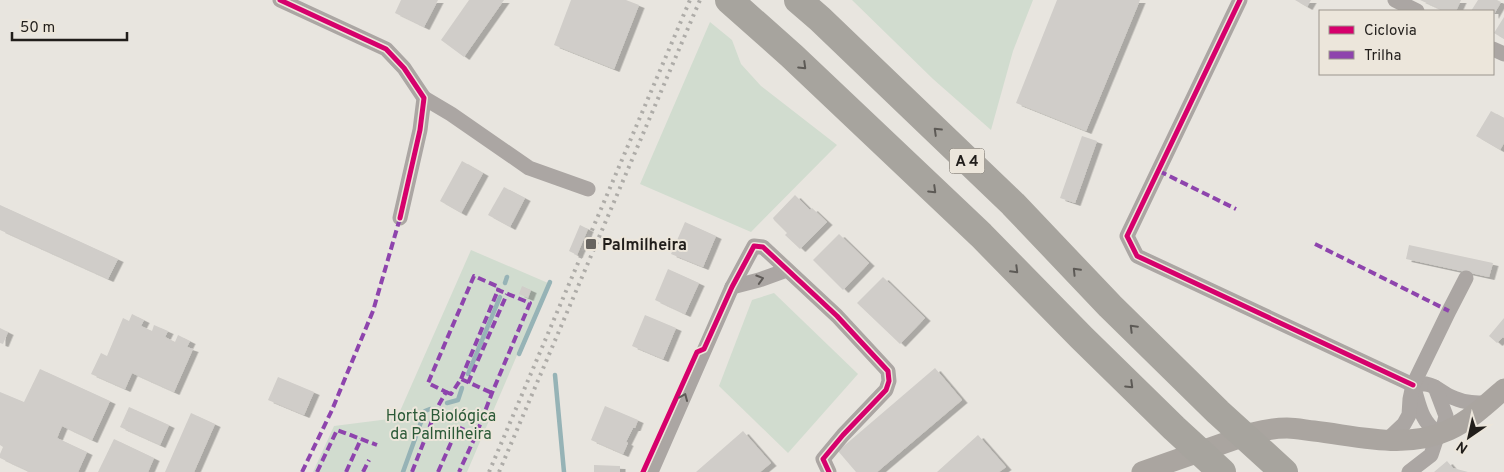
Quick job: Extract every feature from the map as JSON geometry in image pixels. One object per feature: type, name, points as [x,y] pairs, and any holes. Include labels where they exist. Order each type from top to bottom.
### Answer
[{"type":"highway","name":"A 4","points":[[729,0],[767,33],[981,235],[1082,338],[1222,472]]},
{"type":"highway","name":"A 4","points":[[798,0],[1012,204],[1110,306],[1276,466]]},
{"type":"street","points":[[280,0],[386,49],[404,68],[424,98],[451,114],[529,168],[588,189]]},
{"type":"street","points":[[1240,0],[1127,236],[1137,256],[1414,385],[1421,383],[1435,387],[1452,398],[1464,402],[1497,396]]},
{"type":"street","points":[[1395,0],[1415,10]]},
{"type":"street","points":[[400,218],[420,130],[424,98]]},
{"type":"street","points":[[652,472],[704,349],[732,287],[754,246],[763,247],[837,316],[888,371],[889,381],[886,390],[823,459],[829,472]]},
{"type":"street","points":[[732,287],[787,270]]},
{"type":"street","points":[[1386,441],[1404,424],[1409,415],[1410,399],[1414,385],[1466,278]]},
{"type":"street","points":[[1414,385],[1423,418],[1430,428],[1438,434]]},
{"type":"street","points":[[1409,472],[1431,455],[1438,434],[1444,424],[1446,416],[1435,387]]},
{"type":"street","points":[[1142,472],[1269,429],[1288,428],[1386,441],[1415,440],[1438,434],[1460,424],[1497,396]]},
{"type":"green space","points":[[852,0],[1033,0],[1013,51],[991,130],[933,79]]},
{"type":"green space","points":[[710,22],[732,40],[741,64],[761,86],[837,145],[751,232],[640,184]]},
{"type":"green space","name":"Horta Biológica da Palmilheira","points":[[471,250],[548,283],[467,472],[313,472],[334,426],[397,418]]},
{"type":"green space","points":[[774,293],[858,374],[788,453],[719,386],[752,300]]},
{"type":"building","points":[[401,0],[438,0],[424,27],[395,13]]},
{"type":"building","points":[[469,0],[504,0],[464,57],[441,40]]},
{"type":"building","points":[[571,0],[626,0],[639,5],[614,69],[554,45]]},
{"type":"building","points":[[1057,0],[1140,0],[1086,131],[1016,103]]},
{"type":"building","points":[[1295,0],[1311,0],[1307,7]]},
{"type":"building","points":[[1420,0],[1461,0],[1456,10],[1442,10]]},
{"type":"building","points":[[1478,0],[1497,0],[1501,2],[1494,14],[1494,10],[1472,10]]},
{"type":"building","points":[[1504,17],[1504,39],[1494,33]]},
{"type":"building","points":[[1491,111],[1504,118],[1504,143],[1500,150],[1476,136]]},
{"type":"building","points":[[1082,136],[1097,141],[1075,203],[1060,198]]},
{"type":"building","points":[[462,161],[483,173],[461,213],[440,201]]},
{"type":"building","points":[[504,187],[525,198],[510,227],[488,215]]},
{"type":"building","points":[[795,195],[810,210],[812,208],[827,222],[800,249],[785,235],[787,233],[773,218]]},
{"type":"building","points":[[0,205],[118,259],[108,279],[0,230]]},
{"type":"building","points":[[685,222],[716,236],[703,267],[671,254]]},
{"type":"building","points":[[580,225],[588,229],[577,255],[569,251]]},
{"type":"building","points":[[839,234],[869,263],[843,290],[813,260]]},
{"type":"building","points":[[1409,245],[1493,263],[1489,277],[1406,259]]},
{"type":"building","points":[[668,269],[699,283],[685,314],[655,300]]},
{"type":"building","points":[[883,277],[925,318],[900,344],[857,303]]},
{"type":"building","points":[[522,286],[531,290],[528,298],[519,294]]},
{"type":"building","points":[[132,314],[144,320],[141,326],[152,331],[154,325],[168,331],[165,337],[175,342],[178,335],[190,341],[187,347],[193,349],[174,392],[132,373],[125,389],[91,374],[101,353],[107,356],[123,318],[129,321]]},
{"type":"building","points":[[645,315],[676,328],[663,359],[632,346]]},
{"type":"building","points":[[1504,318],[1504,338],[1497,343],[1489,336]]},
{"type":"building","points":[[0,328],[8,332],[3,344],[0,343]]},
{"type":"building","points":[[935,368],[962,400],[877,472],[856,472],[838,451]]},
{"type":"building","points":[[40,369],[110,401],[92,440],[62,426],[57,438],[87,452],[78,472],[30,472],[0,458],[3,447],[0,445],[0,392],[24,402]]},
{"type":"building","points":[[278,377],[314,392],[304,415],[268,400]]},
{"type":"building","points":[[605,406],[638,420],[626,442],[628,443],[623,454],[591,440]]},
{"type":"building","points":[[129,407],[169,425],[160,445],[120,427]]},
{"type":"building","points":[[191,413],[215,424],[194,472],[165,472]]},
{"type":"building","points":[[743,431],[771,463],[760,472],[696,472]]},
{"type":"building","points":[[978,435],[1006,467],[999,472],[937,472]]},
{"type":"building","points":[[114,439],[154,458],[148,472],[98,472]]},
{"type":"building","points":[[1447,461],[1453,468],[1468,472],[1434,472]]},
{"type":"building","points":[[594,465],[620,466],[620,472],[594,472]]},
{"type":"waterway","points":[[505,283],[507,277]]},
{"type":"waterway","points":[[519,354],[550,282]]},
{"type":"waterway","points":[[468,374],[500,297]]},
{"type":"waterway","points":[[555,375],[564,472]]},
{"type":"waterway","points":[[447,403],[458,400],[462,388]]},
{"type":"waterway","points":[[403,472],[425,411],[430,409]]},
{"type":"railway","points":[[489,472],[690,0]]},
{"type":"railway","points":[[499,472],[700,0]]},
{"type":"marked path","points":[[1159,171],[1236,209]]},
{"type":"marked path","points":[[302,472],[332,410],[373,311],[400,218]]},
{"type":"marked path","points":[[1315,244],[1449,311]]},
{"type":"marked path","points":[[412,472],[437,408],[446,392],[428,383],[474,276],[499,287],[498,290],[530,303],[459,472]]},
{"type":"marked path","points":[[461,379],[498,290]]},
{"type":"marked path","points":[[468,383],[507,294]]},
{"type":"marked path","points":[[446,392],[451,394],[461,379],[492,393]]},
{"type":"marked path","points":[[438,472],[458,427],[476,435]]},
{"type":"marked path","points":[[317,472],[337,430],[377,445]]},
{"type":"marked path","points":[[346,472],[361,439]]},
{"type":"marked path","points":[[363,472],[369,460]]},
{"type":"cycle path","points":[[280,0],[386,49],[404,68],[424,98],[420,130],[400,218]]},
{"type":"cycle path","points":[[1240,0],[1127,236],[1137,256],[1413,385]]},
{"type":"cycle path","points":[[643,472],[697,352],[704,349],[732,287],[754,246],[763,247],[837,316],[888,371],[889,381],[886,390],[823,459],[829,472]]},
{"type":"place","name":"Palmilheira","points":[[591,244]]}]
